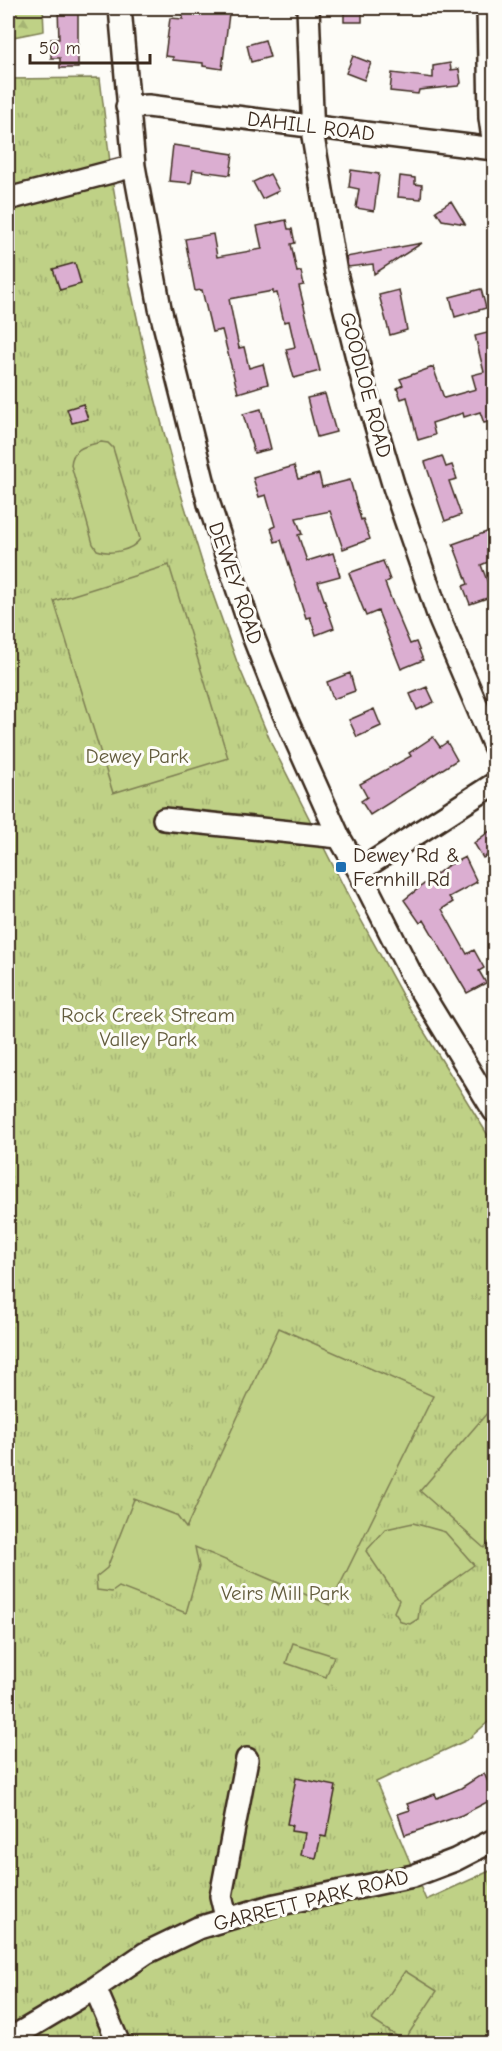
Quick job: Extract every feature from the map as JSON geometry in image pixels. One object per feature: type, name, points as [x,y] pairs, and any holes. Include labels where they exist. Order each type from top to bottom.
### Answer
[{"type":"street","name":"DEWEY ROAD","points":[[120,8],[134,166],[160,308],[209,504],[253,636],[280,705],[339,837],[359,871],[414,980],[495,1111]]},
{"type":"street","name":"GOODLOE ROAD","points":[[308,8],[312,126],[336,273],[374,419],[440,620],[495,746]]},
{"type":"street","points":[[488,8],[490,118],[495,148]]},
{"type":"street","name":"DAHILL ROAD","points":[[127,107],[148,106],[495,148]]},
{"type":"street","points":[[8,199],[134,166]]},
{"type":"street","points":[[359,871],[495,784]]},
{"type":"street","points":[[164,819],[339,837]]},
{"type":"street","points":[[226,1917],[221,1896],[247,1759]]},
{"type":"street","name":"GARRETT PARK ROAD","points":[[8,2040],[95,1988],[146,1953],[226,1917],[413,1876],[455,1860],[495,1840]]},
{"type":"street","points":[[95,1988],[120,2043]]},
{"type":"green space","points":[[8,8],[43,8],[44,31],[8,38]]},
{"type":"green space","points":[[100,78],[112,179],[129,280],[150,379],[176,478],[206,575],[237,662],[273,747],[354,907],[407,1004],[494,1145],[494,1717],[467,1740],[376,1782],[426,1900],[494,1869],[494,2043],[8,2043],[8,79]]},
{"type":"green space","points":[[101,442],[108,443],[113,448],[140,539],[126,549],[114,552],[97,550],[93,544],[71,465],[77,451]]},
{"type":"green space","name":"Dewey Park","points":[[169,565],[228,758],[113,793],[54,601]]},
{"type":"green space","points":[[279,1328],[433,1396],[330,1605],[195,1547],[199,1567],[186,1613],[119,1587],[112,1592],[97,1590],[96,1577],[107,1568],[134,1499],[176,1515],[186,1528]]},
{"type":"green space","points":[[494,1405],[494,1537],[484,1548],[420,1491]]},
{"type":"green space","points":[[413,1523],[445,1532],[474,1565],[420,1604],[418,1619],[410,1624],[401,1622],[394,1612],[399,1600],[366,1551],[386,1529]]},
{"type":"green space","points":[[293,1643],[334,1656],[326,1677],[286,1663]]},
{"type":"green space","points":[[405,1971],[437,1991],[404,2041],[372,2020]]},
{"type":"building","points":[[58,8],[78,8],[78,68],[60,68],[60,58],[51,58],[51,39],[59,39]]},
{"type":"building","points":[[182,8],[200,8],[200,11],[229,14],[222,69],[203,66],[203,63],[173,60],[173,57],[165,56],[170,18],[183,19]]},
{"type":"building","points":[[344,8],[362,8],[362,22],[344,22]]},
{"type":"building","points":[[265,40],[270,57],[251,62],[247,45]]},
{"type":"building","points":[[353,56],[371,63],[364,80],[346,73]]},
{"type":"building","points":[[450,63],[451,70],[459,69],[461,83],[458,86],[419,90],[418,94],[390,91],[392,73],[433,78],[433,66]]},
{"type":"building","points":[[173,145],[233,154],[230,175],[193,170],[191,183],[169,181]]},
{"type":"building","points":[[351,170],[379,174],[374,211],[356,208],[359,189],[349,187]]},
{"type":"building","points":[[270,174],[279,191],[262,199],[253,182]]},
{"type":"building","points":[[400,176],[415,178],[415,184],[422,185],[421,199],[398,197]]},
{"type":"building","points":[[451,201],[465,224],[442,220],[436,211]]},
{"type":"building","points":[[286,220],[288,229],[292,229],[295,243],[291,244],[297,272],[301,271],[304,285],[299,286],[320,371],[294,378],[286,349],[295,347],[289,321],[284,322],[277,293],[273,294],[273,291],[229,299],[239,348],[244,347],[249,368],[263,364],[268,384],[238,393],[222,330],[212,332],[202,290],[195,291],[185,239],[213,234],[217,257],[262,249],[257,226]]},
{"type":"building","points":[[422,243],[374,274],[373,264],[348,267],[346,257]]},
{"type":"building","points":[[75,263],[81,284],[60,290],[53,269]]},
{"type":"building","points":[[481,289],[486,308],[455,317],[450,297]]},
{"type":"building","points":[[399,290],[407,330],[390,335],[379,295]]},
{"type":"building","points":[[491,332],[495,339],[495,420],[484,423],[480,412],[464,417],[463,413],[432,423],[435,435],[418,440],[407,397],[401,399],[397,388],[403,385],[400,379],[433,367],[444,398],[476,389],[472,375],[484,372],[475,336]]},
{"type":"building","points":[[325,394],[336,432],[317,437],[307,398]]},
{"type":"building","points":[[83,404],[88,419],[72,423],[67,409]]},
{"type":"building","points":[[261,409],[271,449],[254,453],[243,414]]},
{"type":"building","points":[[442,456],[446,467],[452,465],[457,479],[449,481],[461,515],[445,521],[425,462]]},
{"type":"building","points":[[294,466],[298,479],[319,474],[322,487],[350,480],[361,520],[363,519],[370,539],[343,549],[330,511],[296,518],[302,534],[298,535],[307,561],[333,553],[340,576],[318,582],[334,628],[316,635],[310,617],[306,618],[281,540],[275,542],[271,528],[275,526],[266,495],[259,497],[253,478]]},
{"type":"building","points":[[495,529],[495,559],[481,565],[493,596],[470,604],[463,586],[468,584],[453,544]]},
{"type":"building","points":[[383,561],[390,580],[385,583],[393,604],[410,644],[416,642],[423,660],[401,669],[378,611],[366,616],[349,573]]},
{"type":"building","points":[[350,673],[355,691],[333,699],[327,682]]},
{"type":"building","points":[[427,687],[434,702],[417,710],[410,694]]},
{"type":"building","points":[[374,709],[381,726],[357,737],[349,720]]},
{"type":"building","points":[[433,737],[440,747],[447,742],[457,760],[370,815],[361,801],[367,797],[360,784],[411,756],[409,753]]},
{"type":"building","points":[[495,827],[495,851],[483,858],[474,843]]},
{"type":"building","points":[[465,857],[477,882],[449,897],[453,902],[442,909],[467,954],[474,950],[484,968],[479,971],[486,983],[467,993],[424,920],[420,923],[404,900],[447,866]]},
{"type":"building","points":[[484,1773],[495,1798],[462,1815],[405,1835],[398,1814],[410,1810],[407,1804],[435,1794],[437,1798],[461,1788]]},
{"type":"building","points":[[296,1778],[336,1786],[326,1837],[321,1836],[316,1858],[301,1855],[305,1833],[291,1831],[292,1825],[287,1824]]},
{"type":"place","name":"Dewey Rd & Fernhill Rd","points":[[341,867]]},
{"type":"park label","name":"Rock Creek Stream Valley Park","points":[[148,1027]]},
{"type":"park label","name":"Veirs Mill Park","points":[[285,1593]]}]
